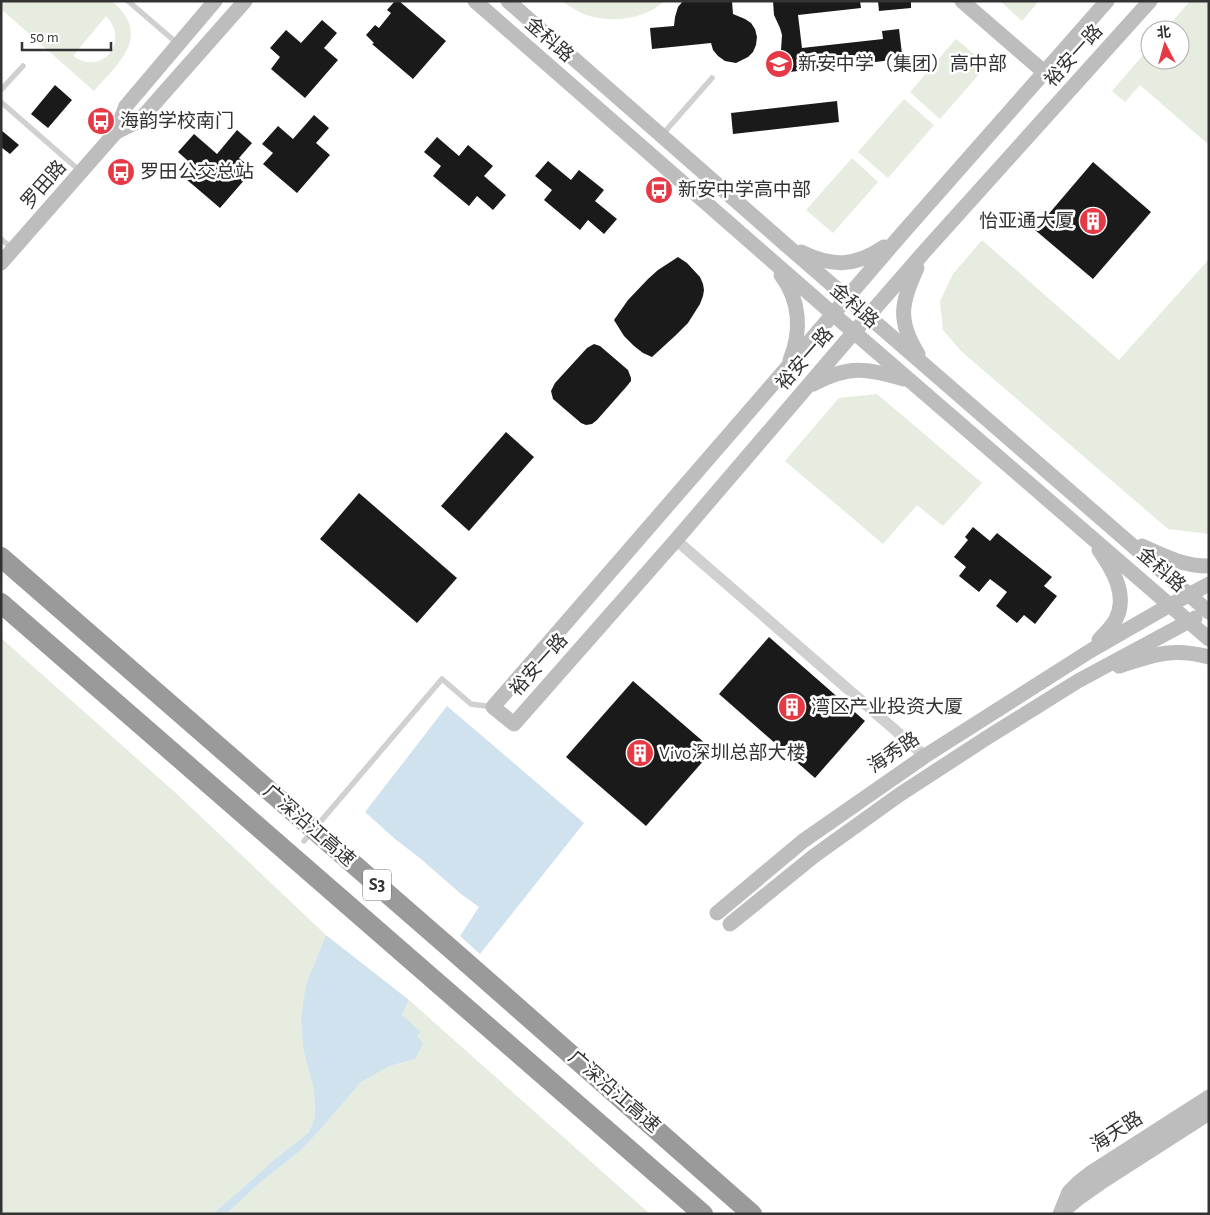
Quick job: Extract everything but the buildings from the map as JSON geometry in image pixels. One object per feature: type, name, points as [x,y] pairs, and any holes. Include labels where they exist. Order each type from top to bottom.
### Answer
[{"type":"highway","name":"广深沿江高速","points":[[1,557],[752,1214]]},
{"type":"highway","name":"广深沿江高速","points":[[1,603],[703,1214]]},
{"type":"main road","name":"罗田路","points":[[1,263],[116,132],[126,106],[216,1]]},
{"type":"main road","name":"罗田路","points":[[116,132],[139,121],[245,1]]},
{"type":"main road","name":"金科路","points":[[475,1],[768,258],[1209,639]]},
{"type":"main road","name":"金科路","points":[[508,1],[1209,611]]},
{"type":"main road","points":[[962,1],[1044,72]]},
{"type":"main road","name":"裕安一路","points":[[1107,1],[846,297],[493,707],[514,724],[676,540],[924,252],[1150,1]]},
{"type":"main road","points":[[785,244],[821,261],[848,263],[870,256],[900,236]]},
{"type":"main road","points":[[924,252],[907,292],[903,314],[908,335],[926,366]]},
{"type":"main road","points":[[768,258],[784,278],[797,313],[798,325],[794,349],[785,370]]},
{"type":"main road","points":[[806,389],[834,374],[855,370],[874,370],[910,381]]},
{"type":"main road","points":[[1087,533],[1114,573],[1121,602],[1120,610],[1111,626],[1090,651]]},
{"type":"main road","points":[[1127,540],[1185,564],[1209,566]]},
{"type":"main road","name":"海秀路","points":[[717,913],[803,841],[924,756],[1090,651],[1209,584]]},
{"type":"main road","name":"海秀路","points":[[730,924],[814,856],[899,795],[1078,681],[1209,611]]},
{"type":"main road","points":[[1078,681],[1115,667],[1164,653],[1186,652],[1209,657]]},
{"type":"main road","name":"海天路","points":[[1060,1214],[1069,1192],[1092,1172],[1209,1097]]},
{"type":"main road","name":"海天路","points":[[1060,1214],[1100,1183],[1209,1113]]},
{"type":"street","points":[[676,540],[924,756]]},
{"type":"lane","points":[[128,1],[178,44]]},
{"type":"lane","points":[[1,90],[23,66]]},
{"type":"lane","points":[[662,135],[712,78]]},
{"type":"lane","points":[[1,102],[81,172]]},
{"type":"lane","points":[[1,239],[13,250]]},
{"type":"lane","points":[[304,841],[442,679],[471,704],[493,707]]},
{"type":"shaded area","points":[[1,1],[112,1],[124,14],[130,26],[131,37],[122,59],[94,91],[1,9]],"holes":[[[106,16],[113,26],[114,45],[110,53],[103,59],[94,62],[84,61],[73,56]]]},
{"type":"shaded area","points":[[562,1],[664,1],[637,16],[606,19],[586,15]]},
{"type":"shaded area","points":[[1000,1],[1039,1],[1022,21]]},
{"type":"shaded area","points":[[1190,1],[1209,1],[1209,145],[1140,85],[1125,102],[1112,91],[1140,59],[1140,70],[1190,70],[1190,20],[1174,20]]},
{"type":"shaded area","points":[[956,39],[987,65],[940,119],[910,92]]},
{"type":"shaded area","points":[[904,99],[934,125],[888,178],[858,152]]},
{"type":"shaded area","points":[[852,158],[878,182],[833,233],[806,210]]},
{"type":"shaded area","points":[[982,240],[1119,360],[1209,259],[1209,534],[1168,529],[961,351],[943,330],[940,301],[953,274]]},
{"type":"shaded area","points":[[877,394],[982,483],[943,526],[917,505],[883,544],[785,461],[839,398]]},
{"type":"shaded area","points":[[1,638],[178,795],[326,935],[306,984],[304,1053],[314,1090],[315,1117],[309,1132],[213,1214],[4,1214],[1,1210]]},
{"type":"shaded area","points":[[409,1000],[650,1214],[226,1214],[262,1181],[300,1151],[361,1082],[390,1066],[415,1059],[417,1036],[420,1032],[402,1015]]},
{"type":"water","points":[[447,706],[584,823],[480,954],[460,936],[479,907],[395,839],[365,812]]},
{"type":"water","points":[[326,935],[409,1000],[402,1015],[421,1032],[417,1036],[423,1044],[415,1059],[390,1066],[361,1082],[300,1151],[262,1181],[226,1214],[213,1214],[309,1132],[315,1117],[314,1090],[304,1053],[301,1020],[306,984]]},
{"type":"place","name":"新安中学（集团）高中部","points":[[779,64]]},
{"type":"place","name":"海韵学校南门","points":[[101,121]]},
{"type":"place","name":"罗田公交总站","points":[[121,172]]},
{"type":"place","name":"新安中学高中部","points":[[659,190]]},
{"type":"place","name":"怡亚通大厦","points":[[1093,221]]},
{"type":"place","name":"湾区产业投资大厦","points":[[792,707]]},
{"type":"place","name":"Vivo深圳总部大楼","points":[[640,753]]}]
